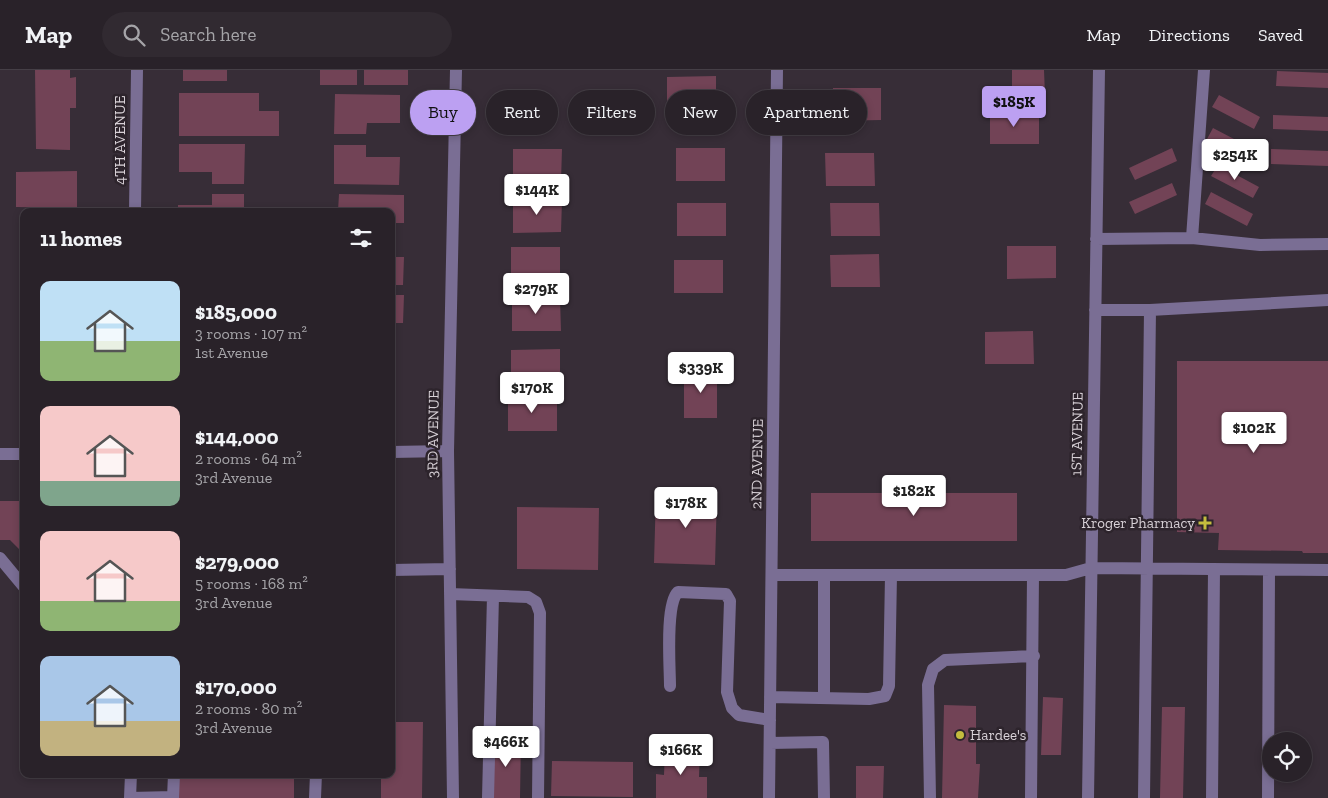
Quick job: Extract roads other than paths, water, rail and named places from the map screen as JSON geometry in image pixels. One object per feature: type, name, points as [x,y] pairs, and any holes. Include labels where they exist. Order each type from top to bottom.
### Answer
[{"type":"street","name":"4TH AVENUE","points":[[135,208],[136,70]]},
{"type":"street","name":"3RD AVENUE","points":[[453,798],[448,451],[456,70]]},
{"type":"street","name":"2ND AVENUE","points":[[769,798],[776,70]]},
{"type":"street","name":"1ST AVENUE","points":[[1088,798],[1098,70]]},
{"type":"street","points":[[1192,238],[1204,70]]},
{"type":"street","points":[[1096,239],[1192,238],[1260,245],[1328,244]]},
{"type":"street","points":[[1095,310],[1150,310],[1328,300]]},
{"type":"street","points":[[1144,798],[1150,310]]},
{"type":"street","points":[[395,452],[448,451]]},
{"type":"street","points":[[0,454],[20,454]]},
{"type":"street","points":[[0,558],[20,582]]},
{"type":"street","points":[[772,575],[1066,575],[1091,568],[1328,570]]},
{"type":"street","points":[[395,570],[450,569]]},
{"type":"street","points":[[1212,798],[1214,569]]},
{"type":"street","points":[[1268,798],[1269,570]]},
{"type":"street","points":[[824,575],[824,698]]},
{"type":"street","points":[[770,697],[869,699],[885,696],[889,686],[891,575]]},
{"type":"street","points":[[1031,798],[1034,656],[1033,575]]},
{"type":"street","points":[[670,686],[670,612],[674,596],[678,592],[726,594],[730,601],[728,692],[732,708],[739,716],[770,720]]},
{"type":"street","points":[[450,594],[528,597],[536,602],[540,612],[538,798]]},
{"type":"street","points":[[488,798],[493,596]]},
{"type":"street","points":[[930,798],[928,685],[933,669],[945,660],[1034,656]]},
{"type":"street","points":[[770,743],[823,742],[824,798]]},
{"type":"street","points":[[130,778],[130,798],[173,798],[174,778]]},
{"type":"street","points":[[315,798],[316,778]]},
{"type":"place","name":"Kroger Pharmacy","points":[[1205,523]]},
{"type":"place","name":"Hardee's","points":[[960,735]]}]
